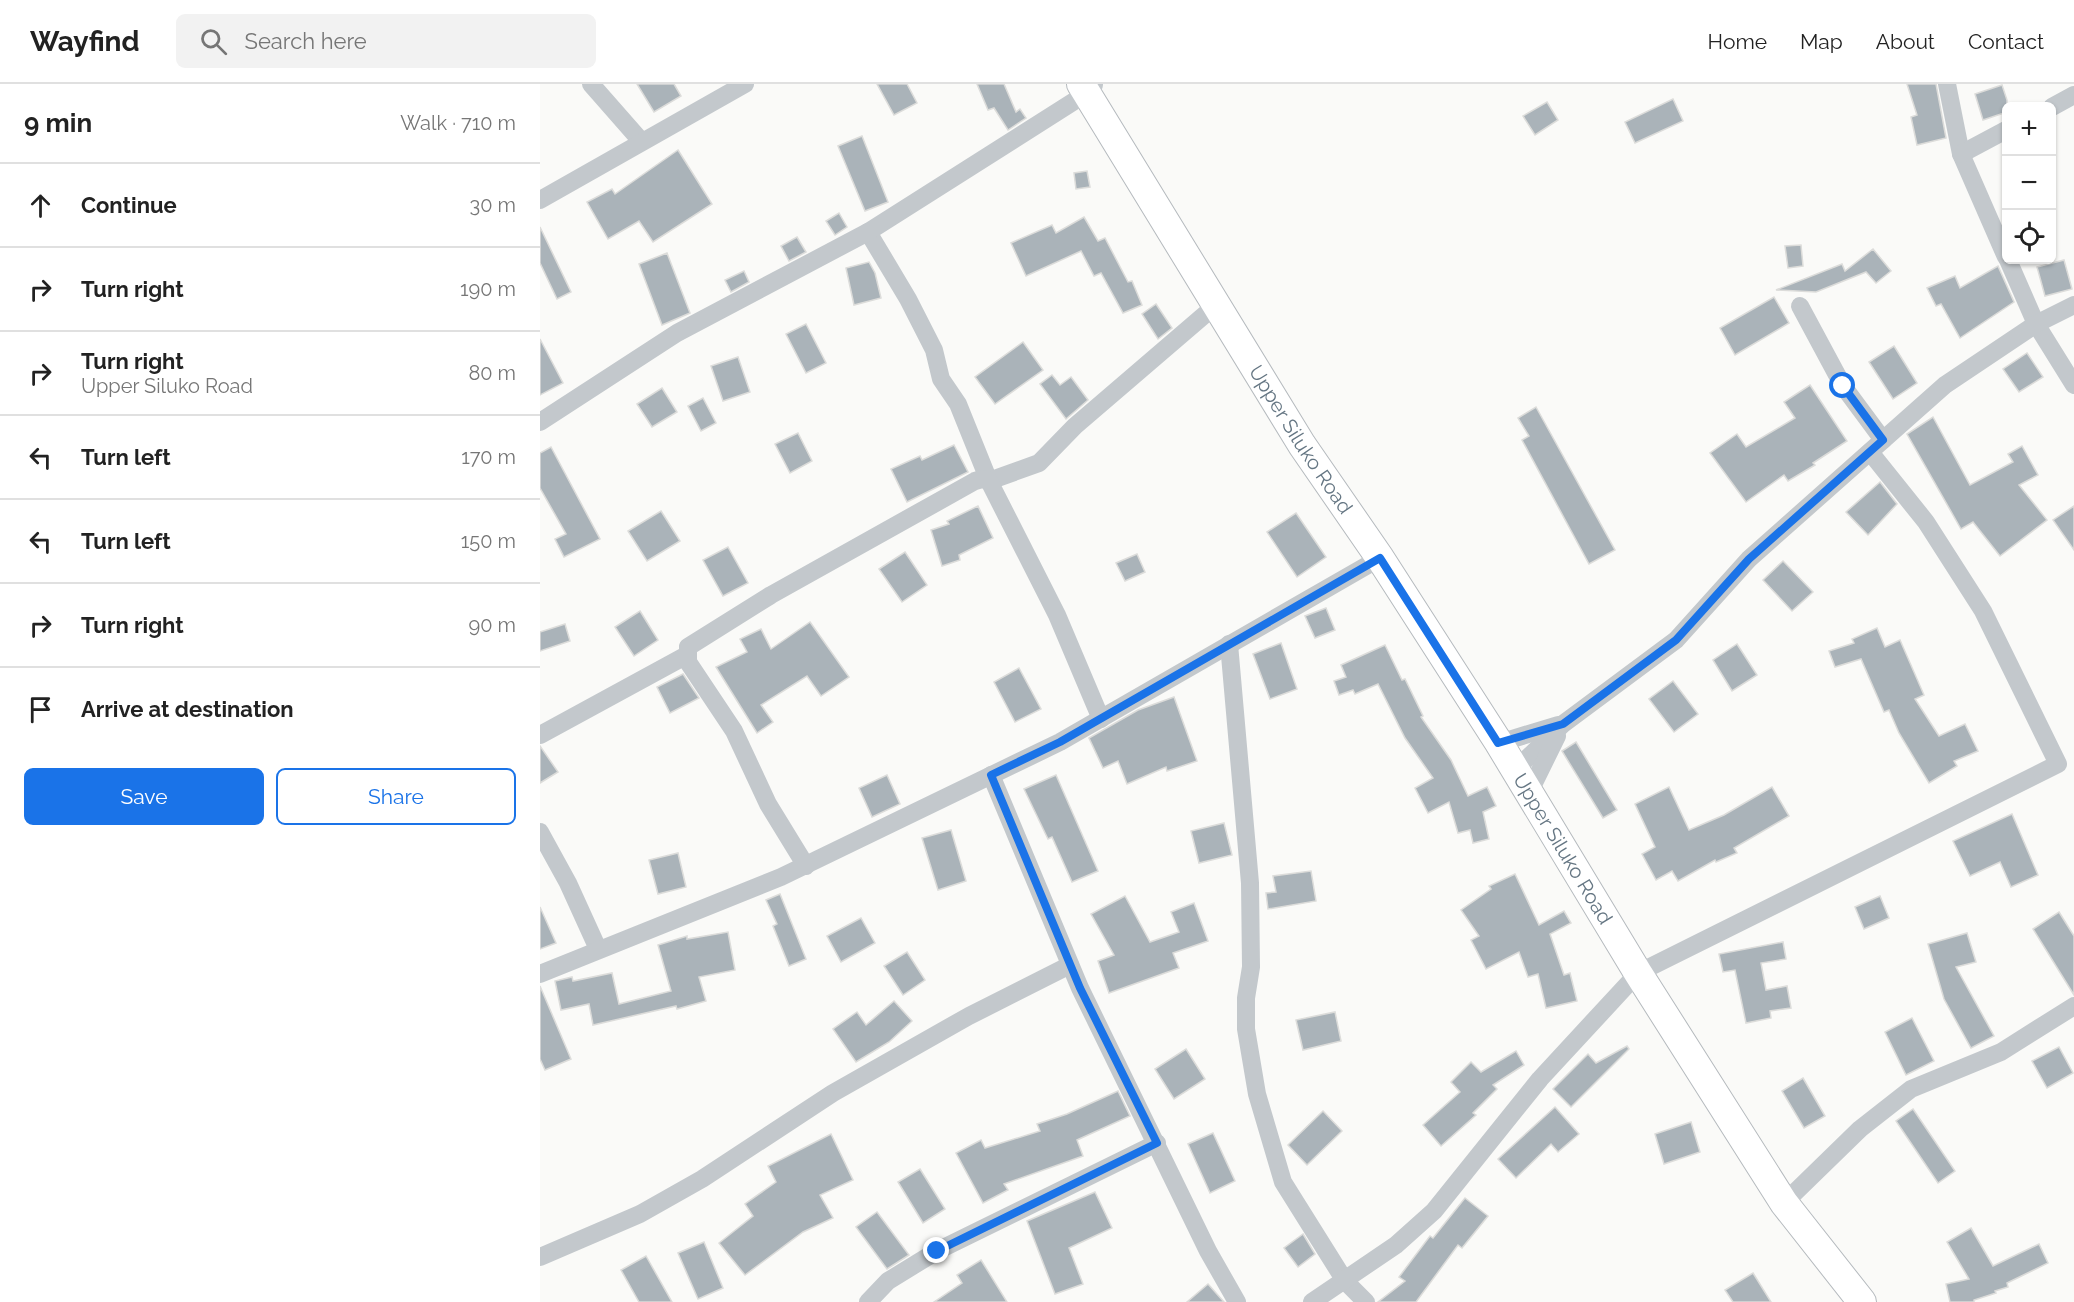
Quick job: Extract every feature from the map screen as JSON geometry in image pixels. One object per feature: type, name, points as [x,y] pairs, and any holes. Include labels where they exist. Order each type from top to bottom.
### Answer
[{"type":"main road","name":"Upper Siluko Road","points":[[1088,87],[1216,305],[1302,445],[1380,558],[1498,743],[1638,973],[1785,1203],[1862,1302]]},
{"type":"street","points":[[591,84],[640,141]]},
{"type":"street","points":[[540,200],[640,141],[745,84]]},
{"type":"street","points":[[1947,84],[1961,154],[2002,247]]},
{"type":"street","points":[[540,422],[677,333],[867,232],[1088,87]]},
{"type":"street","points":[[2056,105],[2074,95]]},
{"type":"street","points":[[1961,154],[2002,133]]},
{"type":"street","points":[[867,232],[908,299],[934,350],[941,379],[958,404],[989,481],[1057,615],[1101,719]]},
{"type":"street","points":[[2010,264],[2036,324],[2074,385]]},
{"type":"street","points":[[806,866],[768,804],[734,731],[687,655],[688,647],[771,595],[975,481],[982,478],[989,481],[1039,463],[1075,426],[1216,305]]},
{"type":"street","points":[[1522,781],[1563,724],[1676,640],[1749,559],[1945,385],[2036,324],[2074,305]]},
{"type":"street","points":[[1312,1302],[1396,1245],[1434,1211],[1540,1079],[1638,973],[2058,764],[1983,611],[1876,446],[1800,306]]},
{"type":"street","points":[[540,974],[806,866],[1060,742],[1380,558]]},
{"type":"street","points":[[1229,644],[1250,883],[1251,967],[1246,998],[1246,1029],[1257,1094],[1283,1182],[1346,1281],[1366,1302]]},
{"type":"street","points":[[540,735],[687,655]]},
{"type":"street","points":[[1498,743],[1563,724]]},
{"type":"street","points":[[1522,781],[1563,724]]},
{"type":"street","points":[[991,775],[1070,965],[1208,1251],[1237,1302]]},
{"type":"street","points":[[540,832],[568,883],[598,949]]},
{"type":"street","points":[[540,1257],[640,1214],[702,1179],[833,1093],[969,1016],[1070,965]]},
{"type":"street","points":[[1785,1203],[1860,1129],[1911,1089],[2001,1052],[2074,1006]]},
{"type":"street","points":[[868,1302],[888,1281],[937,1251],[1157,1143]]},
{"type":"building","points":[[637,84],[674,84],[681,96],[654,112]]},
{"type":"building","points":[[877,84],[907,84],[917,103],[894,115]]},
{"type":"building","points":[[977,84],[1004,84],[1016,112],[1020,109],[1026,118],[1008,130],[994,108],[988,110]]},
{"type":"building","points":[[1907,84],[1936,84],[1946,138],[1917,145],[1911,117],[1917,115]]},
{"type":"building","points":[[2002,85],[2007,102],[2002,102],[2002,114],[1983,120],[1975,94]]},
{"type":"building","points":[[1673,99],[1683,121],[1635,143],[1625,122]]},
{"type":"building","points":[[1547,102],[1558,120],[1535,135],[1523,116]]},
{"type":"building","points":[[862,136],[888,202],[865,211],[838,146]]},
{"type":"building","points":[[678,150],[712,204],[653,242],[639,221],[608,239],[587,202],[612,189],[615,194]]},
{"type":"building","points":[[1087,171],[1090,187],[1076,189],[1074,173]]},
{"type":"building","points":[[839,213],[847,227],[835,235],[826,221]]},
{"type":"building","points":[[1084,217],[1098,241],[1105,238],[1128,282],[1132,281],[1142,305],[1123,313],[1101,273],[1094,276],[1081,251],[1026,276],[1011,243],[1052,225],[1056,233]]},
{"type":"building","points":[[540,227],[571,292],[557,299],[540,263]]},
{"type":"building","points":[[797,237],[806,252],[789,261],[781,246]]},
{"type":"building","points":[[1801,245],[1803,266],[1788,268],[1785,246]]},
{"type":"building","points":[[1873,249],[1891,271],[1876,283],[1866,272],[1816,292],[1776,290],[1842,264],[1845,271]]},
{"type":"building","points":[[667,253],[690,313],[662,325],[639,264]]},
{"type":"building","points":[[2064,260],[2072,289],[2045,296],[2037,267],[2056,264]]},
{"type":"building","points":[[869,262],[875,273],[881,298],[854,305],[846,268]]},
{"type":"building","points":[[1998,266],[2014,302],[1960,338],[1941,304],[1936,306],[1927,288],[1955,276],[1960,288]]},
{"type":"building","points":[[744,271],[749,282],[731,292],[725,280]]},
{"type":"building","points":[[1774,297],[1789,323],[1735,355],[1720,328]]},
{"type":"building","points":[[1156,304],[1172,328],[1158,339],[1142,314]]},
{"type":"building","points":[[806,324],[826,363],[806,373],[786,334]]},
{"type":"building","points":[[540,339],[563,383],[540,395]]},
{"type":"building","points":[[1023,342],[1043,370],[995,404],[975,377]]},
{"type":"building","points":[[1894,346],[1917,383],[1893,399],[1869,362]]},
{"type":"building","points":[[2027,353],[2043,377],[2019,392],[2003,369]]},
{"type":"building","points":[[738,357],[750,392],[723,401],[711,366]]},
{"type":"building","points":[[1052,375],[1060,385],[1071,377],[1088,400],[1066,419],[1040,384]]},
{"type":"building","points":[[1810,385],[1847,441],[1813,463],[1815,465],[1788,481],[1784,475],[1746,502],[1710,453],[1737,434],[1746,447],[1795,418],[1784,402]]},
{"type":"building","points":[[662,388],[677,412],[652,427],[637,404]]},
{"type":"building","points":[[703,398],[716,423],[701,431],[688,406]]},
{"type":"building","points":[[1536,407],[1615,550],[1589,564],[1522,440],[1529,436],[1518,418]]},
{"type":"building","points":[[1933,417],[1970,485],[2013,462],[2008,454],[2022,446],[2038,475],[2019,485],[2047,520],[2000,556],[1973,522],[1961,529],[1907,434]]},
{"type":"building","points":[[798,433],[812,461],[790,473],[775,444]]},
{"type":"building","points":[[954,445],[968,472],[907,502],[891,469],[920,456],[922,460]]},
{"type":"building","points":[[551,447],[600,539],[564,557],[555,539],[566,534],[540,488],[540,453]]},
{"type":"building","points":[[1880,482],[1897,504],[1868,535],[1846,512]]},
{"type":"building","points":[[978,506],[993,538],[959,555],[960,560],[942,566],[931,530],[949,524],[947,521]]},
{"type":"building","points":[[2074,506],[2074,550],[2053,520]]},
{"type":"building","points":[[661,511],[680,541],[647,561],[628,531]]},
{"type":"building","points":[[1296,513],[1326,557],[1297,577],[1267,532]]},
{"type":"building","points":[[728,547],[748,583],[723,596],[703,560]]},
{"type":"building","points":[[905,552],[927,585],[902,602],[879,569]]},
{"type":"building","points":[[1137,554],[1145,572],[1125,581],[1116,563]]},
{"type":"building","points":[[1783,561],[1813,592],[1792,611],[1763,580]]},
{"type":"building","points":[[1326,608],[1335,630],[1315,638],[1305,616]]},
{"type":"building","points":[[640,611],[658,640],[634,656],[615,627]]},
{"type":"building","points":[[810,622],[849,677],[821,696],[807,676],[761,705],[773,722],[757,733],[716,667],[747,652],[740,639],[761,629],[771,649]]},
{"type":"building","points":[[565,624],[570,641],[540,651],[540,632]]},
{"type":"building","points":[[1877,628],[1885,647],[1900,640],[1924,695],[1915,699],[1939,736],[1965,724],[1978,751],[1954,761],[1957,766],[1929,783],[1899,733],[1889,710],[1884,712],[1861,659],[1835,667],[1829,651],[1854,643],[1852,639]]},
{"type":"building","points":[[1281,643],[1297,689],[1270,699],[1253,654]]},
{"type":"building","points":[[1737,644],[1757,675],[1732,691],[1713,660]]},
{"type":"building","points":[[1385,645],[1402,680],[1405,679],[1423,716],[1421,717],[1451,760],[1468,796],[1487,787],[1496,806],[1483,812],[1489,839],[1473,843],[1470,830],[1458,833],[1449,802],[1428,813],[1415,788],[1433,778],[1405,738],[1378,684],[1355,694],[1353,690],[1339,695],[1334,681],[1346,677],[1341,665]]},
{"type":"building","points":[[1019,668],[1041,709],[1015,722],[994,682]]},
{"type":"building","points":[[683,674],[699,698],[670,713],[657,687]]},
{"type":"building","points":[[1673,681],[1698,714],[1674,732],[1649,699]]},
{"type":"building","points":[[1174,697],[1197,761],[1167,771],[1166,767],[1127,784],[1118,761],[1103,768],[1089,738],[1138,710]]},
{"type":"building","points":[[1576,742],[1617,810],[1603,818],[1562,751]]},
{"type":"building","points":[[540,746],[558,772],[540,783]]},
{"type":"building","points":[[887,775],[900,804],[872,817],[859,788]]},
{"type":"building","points":[[1056,775],[1098,871],[1072,882],[1052,837],[1048,839],[1024,789]]},
{"type":"building","points":[[1669,787],[1689,830],[1724,815],[1772,787],[1789,816],[1734,848],[1737,853],[1716,862],[1715,860],[1678,881],[1672,871],[1656,880],[1642,854],[1655,847],[1635,804]]},
{"type":"building","points":[[2012,814],[2038,875],[2011,887],[2000,862],[1970,876],[1953,841]]},
{"type":"building","points":[[1224,823],[1232,855],[1199,863],[1191,831]]},
{"type":"building","points":[[951,830],[966,881],[938,890],[922,838]]},
{"type":"building","points":[[678,853],[686,887],[658,894],[649,860]]},
{"type":"building","points":[[1311,871],[1316,901],[1268,909],[1266,893],[1276,892],[1273,876]]},
{"type":"building","points":[[1515,874],[1539,925],[1564,911],[1571,923],[1550,934],[1564,975],[1570,973],[1577,1001],[1546,1008],[1538,974],[1528,977],[1519,952],[1486,969],[1471,940],[1479,936],[1461,910],[1491,889],[1489,886]]},
{"type":"building","points":[[780,894],[806,959],[789,966],[773,926],[777,924],[766,900]]},
{"type":"building","points":[[1125,896],[1150,942],[1179,932],[1171,912],[1194,903],[1208,941],[1173,953],[1179,968],[1109,993],[1098,961],[1114,955],[1091,914]]},
{"type":"building","points":[[1880,896],[1889,918],[1864,929],[1855,907]]},
{"type":"building","points":[[540,907],[556,943],[540,949]]},
{"type":"building","points":[[2059,912],[2074,936],[2074,995],[2033,929]]},
{"type":"building","points":[[861,918],[875,943],[841,962],[827,936]]},
{"type":"building","points":[[728,932],[735,970],[699,977],[706,1001],[677,1009],[676,1006],[593,1025],[589,1004],[561,1010],[555,981],[572,977],[573,981],[612,973],[619,1004],[671,991],[658,945],[687,936],[687,939]]},
{"type":"building","points":[[1967,933],[1976,962],[1956,967],[1994,1036],[1971,1048],[1944,999],[1928,944]]},
{"type":"building","points":[[1783,942],[1786,959],[1761,963],[1766,990],[1787,986],[1791,1008],[1770,1011],[1771,1018],[1746,1023],[1735,970],[1723,972],[1719,954]]},
{"type":"building","points":[[907,952],[925,980],[903,995],[884,966]]},
{"type":"building","points":[[540,986],[571,1059],[545,1070],[540,1059]]},
{"type":"building","points":[[894,1001],[912,1021],[889,1042],[856,1062],[833,1029],[857,1012],[866,1025]]},
{"type":"building","points":[[1335,1012],[1341,1041],[1303,1050],[1296,1020]]},
{"type":"building","points":[[1912,1018],[1934,1061],[1906,1075],[1885,1032]]},
{"type":"building","points":[[1627,1046],[1629,1049],[1571,1107],[1553,1089],[1588,1054],[1596,1063]]},
{"type":"building","points":[[2059,1047],[2073,1073],[2047,1088],[2032,1061]]},
{"type":"building","points":[[1186,1049],[1205,1079],[1174,1099],[1155,1069]]},
{"type":"building","points":[[1516,1051],[1524,1065],[1493,1085],[1497,1089],[1473,1113],[1476,1115],[1441,1146],[1423,1125],[1460,1092],[1451,1082],[1471,1062],[1481,1072]]},
{"type":"building","points":[[1803,1078],[1825,1116],[1804,1128],[1782,1091]]},
{"type":"building","points":[[1118,1091],[1130,1116],[1077,1140],[1083,1156],[1004,1184],[1008,1190],[983,1203],[956,1153],[981,1140],[985,1148],[1040,1131],[1037,1124],[1067,1114]]},
{"type":"building","points":[[1555,1107],[1579,1134],[1558,1152],[1551,1144],[1516,1178],[1498,1159]]},
{"type":"building","points":[[1913,1109],[1955,1171],[1938,1183],[1896,1121]]},
{"type":"building","points":[[1323,1111],[1342,1131],[1307,1165],[1288,1145]]},
{"type":"building","points":[[1691,1122],[1700,1152],[1664,1164],[1655,1134]]},
{"type":"building","points":[[1213,1133],[1235,1181],[1210,1193],[1188,1144]]},
{"type":"building","points":[[831,1134],[853,1180],[820,1195],[833,1218],[803,1232],[745,1275],[719,1243],[753,1216],[745,1204],[776,1182],[768,1166]]},
{"type":"building","points":[[920,1169],[945,1209],[923,1223],[898,1182]]},
{"type":"building","points":[[1095,1192],[1112,1228],[1069,1248],[1083,1284],[1055,1294],[1027,1221]]},
{"type":"building","points":[[1465,1198],[1488,1216],[1462,1248],[1458,1245],[1416,1302],[1378,1302],[1405,1281],[1399,1277],[1430,1236],[1433,1238]]},
{"type":"building","points":[[877,1212],[909,1255],[887,1269],[856,1227]]},
{"type":"building","points":[[1971,1228],[1993,1266],[2039,1244],[2048,1263],[2007,1283],[2008,1287],[1974,1300],[1974,1302],[1950,1302],[1946,1284],[1969,1279],[1947,1242]]},
{"type":"building","points":[[1303,1234],[1315,1254],[1298,1267],[1284,1248]]},
{"type":"building","points":[[704,1242],[723,1288],[698,1299],[678,1253]]},
{"type":"building","points":[[646,1256],[672,1302],[639,1302],[621,1270]]},
{"type":"building","points":[[981,1260],[1007,1302],[934,1302],[962,1283],[957,1275]]},
{"type":"building","points":[[1753,1273],[1771,1302],[1733,1302],[1725,1290]]},
{"type":"building","points":[[1208,1284],[1224,1302],[1187,1302]]},
{"type":"route","points":[[937,1251],[1157,1143],[1080,988],[991,775],[1060,742],[1380,558],[1498,743],[1563,724],[1676,640],[1749,559],[1883,440],[1843,386]]}]
